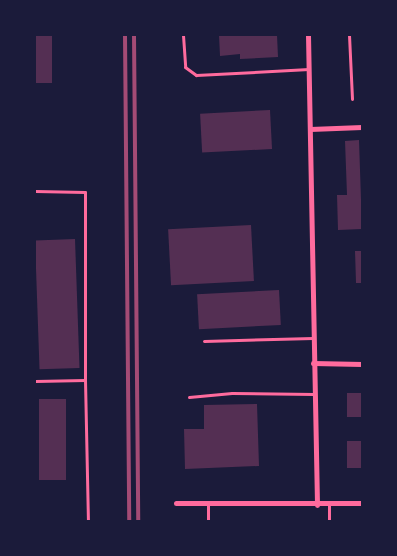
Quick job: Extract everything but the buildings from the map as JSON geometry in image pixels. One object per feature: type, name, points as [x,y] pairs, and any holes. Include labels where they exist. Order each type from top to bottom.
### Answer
[{"type":"street","points":[[308,35],[317,505]]},
{"type":"street","points":[[310,129],[362,127]]},
{"type":"street","points":[[313,363],[362,364]]},
{"type":"street","points":[[176,503],[329,505],[362,503]]},
{"type":"lane","points":[[183,35],[185,67],[196,75],[308,70]]},
{"type":"lane","points":[[349,35],[352,99]]},
{"type":"lane","points":[[35,191],[86,192],[85,380],[88,521]]},
{"type":"lane","points":[[204,340],[313,338]]},
{"type":"lane","points":[[35,381],[85,380]]},
{"type":"lane","points":[[189,397],[232,393],[314,394]]},
{"type":"lane","points":[[208,504],[208,521]]},
{"type":"lane","points":[[329,505],[329,521]]},
{"type":"railway","points":[[125,35],[129,521]]},
{"type":"railway","points":[[134,35],[138,521]]}]
